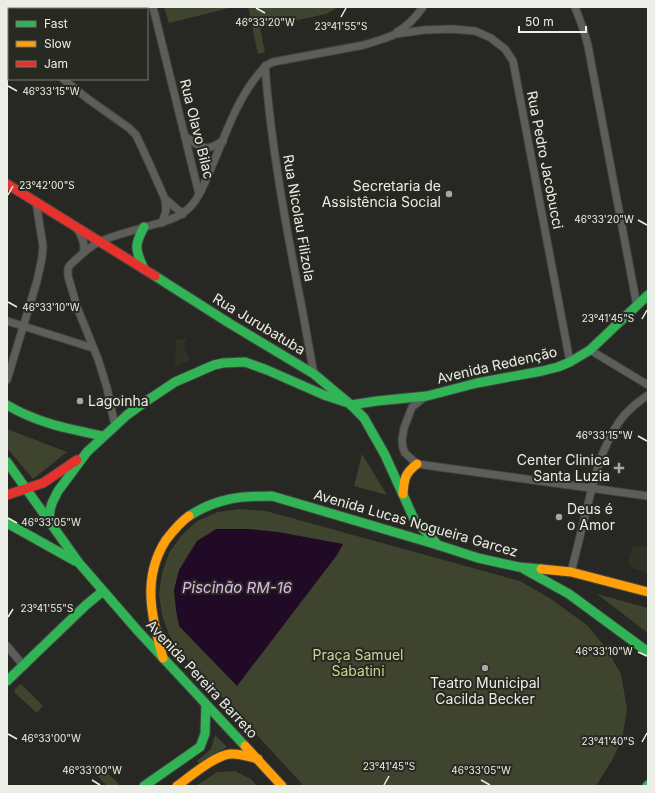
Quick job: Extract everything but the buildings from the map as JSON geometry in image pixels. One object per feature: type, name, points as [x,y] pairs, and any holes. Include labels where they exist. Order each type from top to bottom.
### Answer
[{"type":"main road","name":"Rua Jurubatuba","points":[[7,184],[229,323],[314,374],[364,418],[385,455],[414,519],[438,545]]},
{"type":"main road","points":[[144,227],[136,246],[138,256],[144,270]]},
{"type":"main road","name":"Avenida Redenção","points":[[351,405],[378,400],[427,396],[477,383],[558,367],[570,362],[590,350],[648,294]]},
{"type":"main road","points":[[49,522],[52,503],[58,491],[87,452],[103,436],[144,402],[175,382],[214,365],[245,362],[351,405]]},
{"type":"main road","points":[[7,405],[25,415],[39,420],[103,436]]},
{"type":"main road","points":[[7,495],[43,483],[87,452]]},
{"type":"main road","name":"Avenida Pereira Barreto","points":[[7,462],[11,470],[79,563],[206,705],[282,786]]},
{"type":"main road","points":[[403,495],[405,477],[410,469],[417,464]]},
{"type":"main road","name":"Avenida Lucas Nogueira Garcez","points":[[164,658],[152,617],[150,591],[152,573],[162,548],[171,534],[198,510],[220,501],[238,497],[272,496],[478,558],[519,567],[571,572],[648,592]]},
{"type":"main road","points":[[7,523],[79,563]]},
{"type":"main road","points":[[519,567],[569,594],[648,652]]},
{"type":"main road","points":[[7,681],[23,664],[103,591]]},
{"type":"main road","points":[[144,786],[200,747],[205,734],[206,705]]},
{"type":"main road","points":[[177,786],[220,757],[229,754],[245,755],[258,760]]},
{"type":"street","name":"Rua Olavo Bilac","points":[[115,426],[107,388],[98,359],[92,348],[77,307],[68,276],[68,268],[90,247],[100,241],[162,223],[183,214],[192,206],[199,194],[153,7]]},
{"type":"street","points":[[396,34],[415,18],[423,7]]},
{"type":"street","points":[[575,7],[588,46],[637,306]]},
{"type":"street","points":[[415,18],[418,25],[424,30]]},
{"type":"street","name":"Rua Pedro Jacobucci","points":[[265,66],[273,62],[364,45],[396,34],[424,30],[475,31],[491,38],[505,49],[513,61],[570,362]]},
{"type":"street","points":[[199,194],[240,101],[248,86],[265,66]]},
{"type":"street","name":"Rua Nicolau Filizola","points":[[265,66],[275,160],[285,223],[314,374]]},
{"type":"street","points":[[64,80],[129,128],[136,135],[165,199],[166,211],[162,223]]},
{"type":"street","points":[[185,136],[196,144],[207,148],[223,141]]},
{"type":"street","points":[[165,199],[183,214]]},
{"type":"street","points":[[7,380],[37,281],[42,258],[43,246],[36,202]]},
{"type":"street","points":[[76,226],[84,243],[84,253]]},
{"type":"street","points":[[7,322],[92,348]]},
{"type":"street","points":[[590,350],[648,385]]},
{"type":"street","points":[[571,572],[592,488],[608,439],[620,420],[633,405],[648,395]]},
{"type":"street","points":[[427,396],[412,407],[404,428],[402,440],[405,453],[417,464],[648,496]]},
{"type":"street","points":[[7,646],[23,664]]},
{"type":"shaded area","points":[[187,338],[184,348],[190,360],[175,367],[176,340]]},
{"type":"shaded area","points":[[639,545],[648,548],[648,573],[632,568],[633,566],[628,564],[633,546],[639,548]]},
{"type":"green space","points":[[164,7],[234,7],[169,23]]},
{"type":"green space","points":[[248,7],[339,7],[326,14],[260,28],[265,52],[258,54]]},
{"type":"green space","points":[[7,429],[67,452],[33,479],[7,448]]},
{"type":"green space","points":[[362,454],[387,495],[354,486]]},
{"type":"green space","name":"Praça Samuel Sabatini","points":[[240,509],[266,511],[520,581],[551,599],[588,626],[606,648],[621,674],[627,709],[622,740],[611,762],[596,786],[304,786],[181,653],[169,635],[162,615],[159,594],[162,573],[169,553],[181,536],[197,521],[218,512]]},
{"type":"green space","points":[[597,594],[648,608],[648,633]]},
{"type":"green space","points":[[21,684],[43,706],[37,713],[15,693],[15,689]]},
{"type":"green space","points":[[215,735],[227,747],[200,764],[197,761],[211,749]]},
{"type":"green space","points":[[99,765],[119,784],[117,786],[107,786],[93,771]]},
{"type":"green space","points":[[235,771],[251,779],[257,786],[196,786],[217,772]]},
{"type":"water","name":"Piscinão RM-16","points":[[216,529],[248,529],[278,532],[343,544],[337,555],[237,686],[179,626],[176,610],[174,590],[179,570],[197,541]]},
{"type":"traffic: fast","points":[[144,227],[137,243],[137,252],[144,269]]},
{"type":"traffic: fast","points":[[155,276],[314,374],[351,405],[364,418],[385,455],[414,519],[438,545],[478,558],[519,567],[541,569]]},
{"type":"traffic: fast","points":[[351,405],[427,396],[477,383],[558,367],[570,362],[590,350],[648,295]]},
{"type":"traffic: fast","points":[[49,522],[52,503],[58,491],[87,452],[127,415],[145,402],[175,382],[214,365],[245,362],[324,395],[345,402]]},
{"type":"traffic: fast","points":[[7,405],[42,421],[103,436]]},
{"type":"traffic: fast","points":[[7,462],[79,563],[138,631],[245,746]]},
{"type":"traffic: fast","points":[[189,516],[209,505],[229,499],[272,496],[438,545]]},
{"type":"traffic: fast","points":[[7,523],[75,561]]},
{"type":"traffic: fast","points":[[524,569],[569,594],[648,652]]},
{"type":"traffic: fast","points":[[7,681],[86,605],[103,591]]},
{"type":"traffic: fast","points":[[144,786],[200,747],[205,734],[206,705]]},
{"type":"traffic: slow","points":[[403,494],[406,477],[410,470],[417,464]]},
{"type":"traffic: slow","points":[[163,658],[155,628],[151,598],[153,569],[166,540],[189,516]]},
{"type":"traffic: slow","points":[[541,569],[571,572],[648,592]]},
{"type":"traffic: slow","points":[[245,746],[282,786]]},
{"type":"traffic: slow","points":[[177,786],[217,758],[230,754],[237,754],[258,759]]},
{"type":"traffic: jam","points":[[7,184],[155,276]]},
{"type":"traffic: jam","points":[[7,495],[43,483],[77,460]]},
{"type":"place","name":"Secretaria de Assistência Social","points":[[449,194]]},
{"type":"place","name":"Lagoinha","points":[[80,401]]},
{"type":"place","name":"Center Clinica Santa Luzia","points":[[619,468]]},
{"type":"place","name":"Deus é o Amor","points":[[559,517]]},
{"type":"place","name":"Teatro Municipal Cacilda Becker","points":[[485,668]]}]
